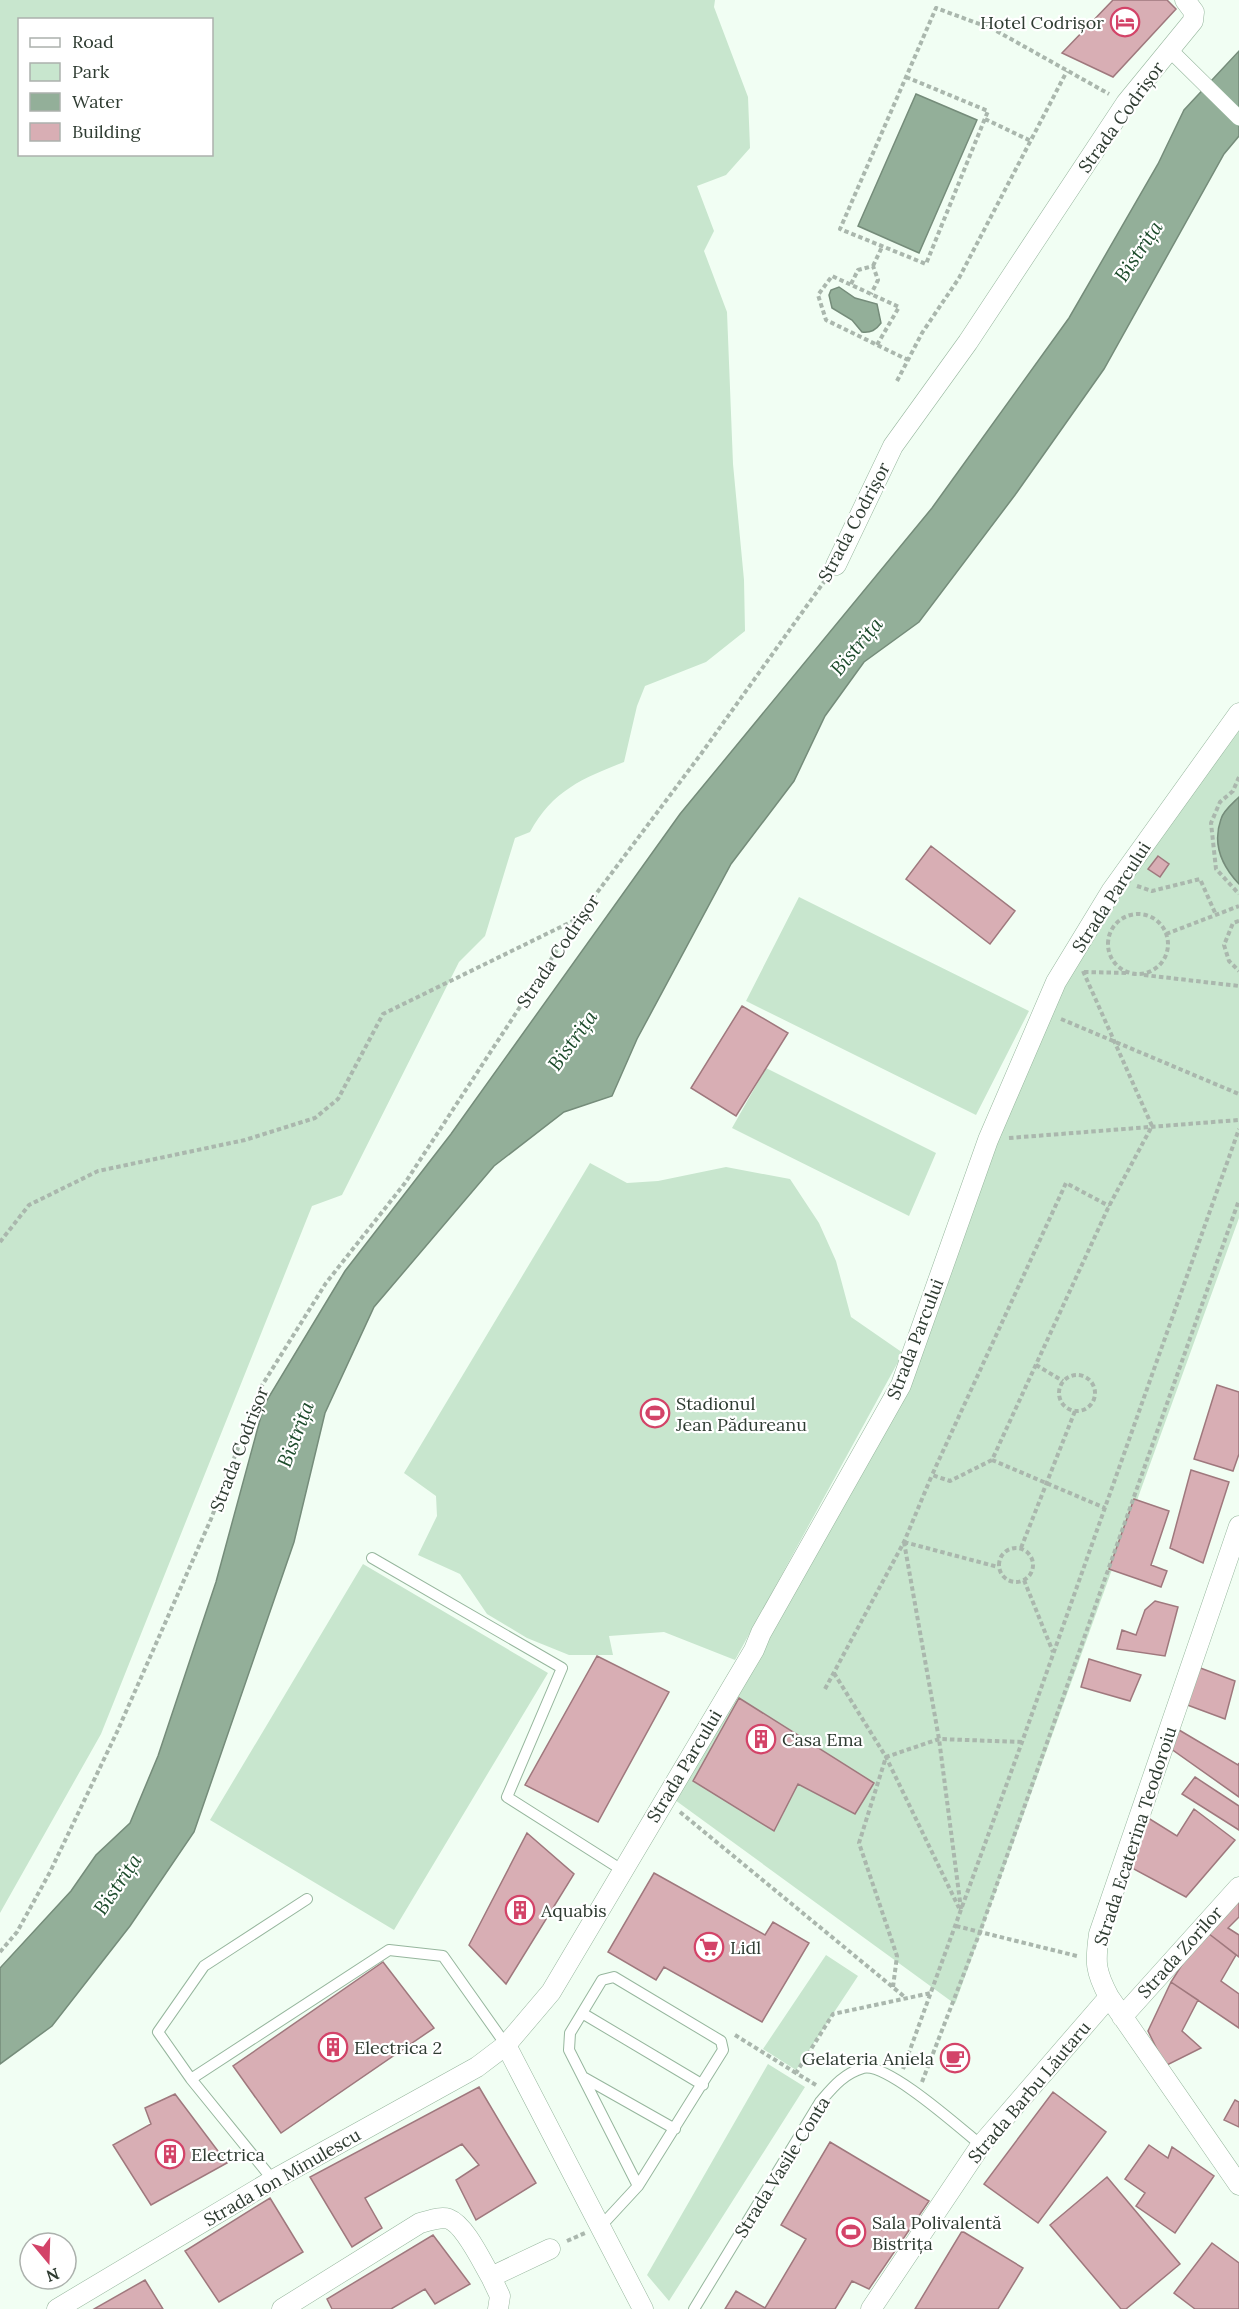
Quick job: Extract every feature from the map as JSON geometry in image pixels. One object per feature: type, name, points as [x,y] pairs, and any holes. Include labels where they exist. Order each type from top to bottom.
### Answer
[{"type":"street","name":"Strada Codrișor","points":[[836,565],[893,446],[969,342],[1126,104],[1193,21],[1194,12],[1185,0]]},
{"type":"street","points":[[1170,50],[1239,118]]},
{"type":"street","name":"Strada Parcului","points":[[506,2045],[550,1992],[754,1650],[761,1633],[901,1385],[988,1140],[1040,1015],[1075,951],[1123,874],[1239,713]]},
{"type":"street","name":"Strada Ecaterina Teodoroiu","points":[[1239,1526],[1099,1934],[1095,1961],[1098,1976],[1109,1997],[1239,2185]]},
{"type":"street","name":"Strada Zorilor","points":[[1122,2017],[1239,1887]]},
{"type":"street","name":"Strada Barbu Lăutaru","points":[[871,2309],[981,2145],[1109,1997]]},
{"type":"street","points":[[506,2045],[643,2309]]},
{"type":"street","name":"Strada Ion Minulescu","points":[[57,2309],[273,2180],[477,2067],[506,2045]]},
{"type":"street","points":[[291,2306],[420,2223],[438,2218],[449,2220],[461,2229],[500,2296],[498,2309]]},
{"type":"street","points":[[491,2277],[550,2249]]},
{"type":"lane","points":[[372,1558],[562,1668],[507,1797],[622,1870]]},
{"type":"lane","points":[[273,2180],[191,2079],[158,2032],[204,1966],[307,1899]]},
{"type":"lane","points":[[191,2079],[389,1950],[443,1956],[506,2045]]},
{"type":"lane","points":[[601,2226],[638,2186],[723,2050],[721,2041],[614,1977],[602,1980],[568,2041],[569,2050],[638,2186]]},
{"type":"lane","points":[[582,2013],[703,2085]]},
{"type":"lane","name":"Strada Vasile Conta","points":[[694,2309],[828,2093],[840,2079],[865,2067],[887,2073],[918,2094],[981,2145]]},
{"type":"lane","points":[[583,2077],[675,2129]]},
{"type":"path","points":[[906,77],[988,111],[926,264],[840,229],[906,77],[936,8],[993,29],[1126,104]]},
{"type":"path","points":[[897,381],[922,333],[959,278],[1068,71]]},
{"type":"path","points":[[985,119],[1031,141]]},
{"type":"path","points":[[871,294],[878,280],[873,266],[882,247]]},
{"type":"path","points":[[851,284],[858,270],[873,266]]},
{"type":"path","points":[[877,345],[899,307],[832,276],[818,295],[826,320],[877,345],[908,360]]},
{"type":"path","name":"Strada Codrișor","points":[[0,1952],[17,1932],[50,1872],[117,1732],[211,1519],[261,1387],[326,1283],[405,1183],[578,918],[701,754],[836,565]]},
{"type":"path","points":[[1239,777],[1233,791],[1220,802],[1211,823],[1216,869],[1239,894]]},
{"type":"path","points":[[1123,874],[1139,887],[1152,891],[1200,879],[1216,915]]},
{"type":"path","points":[[1166,934],[1239,906]]},
{"type":"path","points":[[1135,915],[1154,919],[1166,934],[1167,952],[1163,961],[1148,972],[1138,974],[1120,968],[1113,961],[1108,942],[1117,923],[1135,915]]},
{"type":"path","points":[[0,1242],[29,1205],[98,1171],[245,1140],[315,1118],[338,1099],[383,1014],[578,918]]},
{"type":"path","points":[[1239,921],[1233,923],[1224,945],[1229,961],[1239,971]]},
{"type":"path","points":[[1075,951],[1152,1126]]},
{"type":"path","points":[[1084,972],[1138,974],[1239,986]]},
{"type":"path","points":[[1040,1015],[1116,1042],[1239,1094]]},
{"type":"path","points":[[988,1140],[1239,1120]]},
{"type":"path","points":[[932,1475],[950,1481],[992,1460],[1109,1206],[1152,1126]]},
{"type":"path","points":[[899,2081],[1054,1653],[1239,1129]]},
{"type":"path","points":[[825,1689],[904,1542],[932,1475],[1066,1183],[1109,1206]]},
{"type":"path","points":[[918,2094],[980,1932],[1239,1200]]},
{"type":"path","points":[[1036,1365],[1064,1381]]},
{"type":"path","points":[[1074,1375],[1086,1377],[1094,1386],[1094,1398],[1091,1404],[1075,1411],[1061,1402],[1059,1391],[1064,1381],[1074,1375]]},
{"type":"path","points":[[1021,1548],[1075,1411]]},
{"type":"path","points":[[992,1460],[1105,1508]]},
{"type":"path","points":[[904,1542],[998,1567],[1007,1580],[1024,1580]]},
{"type":"path","points":[[904,1542],[939,1739],[961,1911]]},
{"type":"path","points":[[998,1567],[1004,1551],[1021,1548],[1030,1555],[1033,1566],[1024,1580]]},
{"type":"path","points":[[1024,1580],[1054,1653]]},
{"type":"path","points":[[834,1672],[886,1757],[961,1911]]},
{"type":"path","points":[[886,1757],[939,1739],[1022,1742]]},
{"type":"path","points":[[886,1757],[859,1843],[897,1956],[893,1987]]},
{"type":"path","points":[[664,1799],[906,1998]]},
{"type":"path","points":[[956,1926],[1095,1961]]},
{"type":"path","points":[[796,2073],[833,2014],[931,1993]]},
{"type":"path","points":[[721,2041],[728,2031],[828,2093]]},
{"type":"path","points":[[550,2249],[601,2226]]},
{"type":"green space","points":[[0,0],[715,0],[714,7],[748,97],[750,148],[726,175],[697,186],[714,231],[704,251],[727,312],[733,464],[744,580],[745,631],[706,662],[645,686],[637,706],[624,762],[582,780],[570,788],[548,806],[530,832],[515,838],[485,936],[459,962],[342,1195],[312,1206],[101,1734],[0,1913]]},
{"type":"green space","points":[[1239,728],[1239,1218],[955,2004],[675,1800],[901,1385],[1056,982]]},
{"type":"green space","points":[[799,897],[1029,1011],[976,1115],[746,1001]]},
{"type":"green space","points":[[766,1068],[936,1153],[909,1216],[732,1128]]},
{"type":"green space","name":"Stadionul Jean Pădureanu","points":[[590,1163],[627,1183],[658,1181],[726,1167],[790,1179],[819,1223],[836,1261],[851,1317],[903,1353],[735,1660],[664,1632],[609,1636],[613,1655],[569,1655],[527,1638],[487,1614],[460,1574],[418,1555],[437,1516],[436,1496],[404,1473]]},
{"type":"green space","points":[[363,1564],[548,1673],[394,1930],[210,1820]]},
{"type":"green space","points":[[826,1955],[858,1976],[796,2070],[763,2049]]},
{"type":"green space","points":[[768,2064],[805,2087],[669,2301],[647,2275]]},
{"type":"water","name":"Bistrița","points":[[1239,51],[1239,136],[1224,154],[1104,369],[1015,495],[919,622],[864,662],[825,716],[794,781],[731,864],[637,1039],[612,1096],[564,1112],[494,1166],[374,1307],[325,1413],[294,1542],[194,1832],[130,1926],[52,2026],[0,2064],[0,1968],[71,1891],[96,1855],[130,1823],[158,1756],[216,1582],[264,1405],[345,1271],[451,1134],[680,814],[932,508],[1069,318],[1158,164],[1184,110]]},
{"type":"water","points":[[916,94],[977,120],[919,253],[858,226]]},
{"type":"water","points":[[839,287],[855,298],[877,304],[881,323],[877,328],[862,332],[852,320],[832,308],[829,295],[831,290]]},
{"type":"water","points":[[1239,797],[1239,884],[1228,870],[1220,854],[1218,828],[1228,807]]},
{"type":"building","points":[[1113,0],[1167,0],[1176,9],[1113,77],[1062,53]]},
{"type":"building","points":[[931,846],[1015,911],[990,944],[906,879]]},
{"type":"building","points":[[1158,856],[1169,864],[1160,877],[1148,869]]},
{"type":"building","points":[[742,1006],[788,1033],[736,1116],[691,1088]]},
{"type":"building","points":[[1217,1385],[1239,1392],[1239,1454],[1233,1471],[1194,1459]]},
{"type":"building","points":[[1191,1470],[1229,1482],[1203,1563],[1170,1548]]},
{"type":"building","points":[[1134,1499],[1169,1511],[1151,1565],[1167,1571],[1161,1587],[1109,1569]]},
{"type":"building","points":[[1155,1601],[1178,1607],[1165,1656],[1117,1649],[1122,1630],[1136,1635],[1145,1610]]},
{"type":"building","points":[[597,1656],[669,1692],[598,1822],[525,1785]]},
{"type":"building","points":[[1089,1659],[1141,1675],[1130,1701],[1081,1687]]},
{"type":"building","points":[[1195,1666],[1235,1681],[1225,1719],[1182,1703]]},
{"type":"building","name":"Casa Ema","points":[[739,1698],[874,1783],[855,1814],[798,1784],[774,1831],[693,1781]]},
{"type":"building","points":[[1174,1727],[1238,1765],[1239,1763],[1239,1797],[1167,1746]]},
{"type":"building","points":[[1195,1777],[1239,1806],[1239,1830],[1182,1794]]},
{"type":"building","points":[[1194,1809],[1235,1840],[1186,1897],[1130,1867],[1145,1816],[1177,1836]]},
{"type":"building","name":"Aquabis","points":[[527,1833],[574,1874],[506,1984],[469,1945]]},
{"type":"building","name":"Lidl","points":[[654,1873],[765,1935],[773,1922],[809,1943],[762,2022],[664,1967],[656,1980],[608,1952]]},
{"type":"building","points":[[1239,1893],[1239,1917],[1228,1928],[1239,1935],[1239,1957],[1204,1930]]},
{"type":"building","points":[[1204,1930],[1236,1955],[1221,1981],[1239,1994],[1239,2028],[1171,1982]]},
{"type":"building","name":"Electrica 2","points":[[383,1962],[434,2028],[281,2133],[233,2066]]},
{"type":"building","points":[[1171,1982],[1198,2000],[1182,2031],[1201,2048],[1165,2066],[1148,2031]]},
{"type":"building","points":[[479,2087],[536,2183],[476,2220],[456,2180],[479,2165],[462,2144],[365,2198],[382,2228],[352,2247],[310,2177]]},
{"type":"building","points":[[1053,2092],[1106,2132],[1038,2223],[984,2184]]},
{"type":"building","name":"Electrica","points":[[175,2094],[227,2163],[151,2205],[113,2145],[151,2124],[145,2108]]},
{"type":"building","points":[[1235,2100],[1239,2102],[1239,2127],[1224,2120]]},
{"type":"building","name":"Sala Polivalentă Bistrița","points":[[830,2142],[929,2201],[869,2289],[852,2281],[835,2309],[725,2309],[736,2291],[765,2308],[806,2239],[781,2225]]},
{"type":"building","points":[[1149,2145],[1168,2158],[1172,2147],[1214,2176],[1175,2233],[1136,2206],[1145,2193],[1125,2179]]},
{"type":"building","points":[[1107,2177],[1180,2264],[1126,2309],[1121,2309],[1050,2225]]},
{"type":"building","points":[[270,2198],[303,2252],[219,2302],[185,2251]]},
{"type":"building","points":[[962,2231],[1023,2268],[998,2309],[915,2309]]},
{"type":"building","points":[[433,2235],[470,2284],[435,2304],[425,2289],[391,2309],[332,2309],[327,2299]]},
{"type":"building","points":[[1212,2243],[1239,2263],[1239,2309],[1195,2309],[1174,2293]]},
{"type":"building","points":[[145,2280],[163,2309],[94,2309]]},
{"type":"place","name":"Hotel Codrișor","points":[[1125,22]]},
{"type":"place","name":"Stadionul Jean Pădureanu","points":[[655,1413]]},
{"type":"place","name":"Casa Ema","points":[[761,1739]]},
{"type":"place","name":"Aquabis","points":[[520,1910]]},
{"type":"place","name":"Lidl","points":[[709,1947]]},
{"type":"place","name":"Electrica 2","points":[[333,2047]]},
{"type":"place","name":"Gelateria Aniela","points":[[955,2058]]},
{"type":"place","name":"Electrica","points":[[170,2154]]},
{"type":"place","name":"Sala Polivalentă Bistrița","points":[[851,2232]]}]
